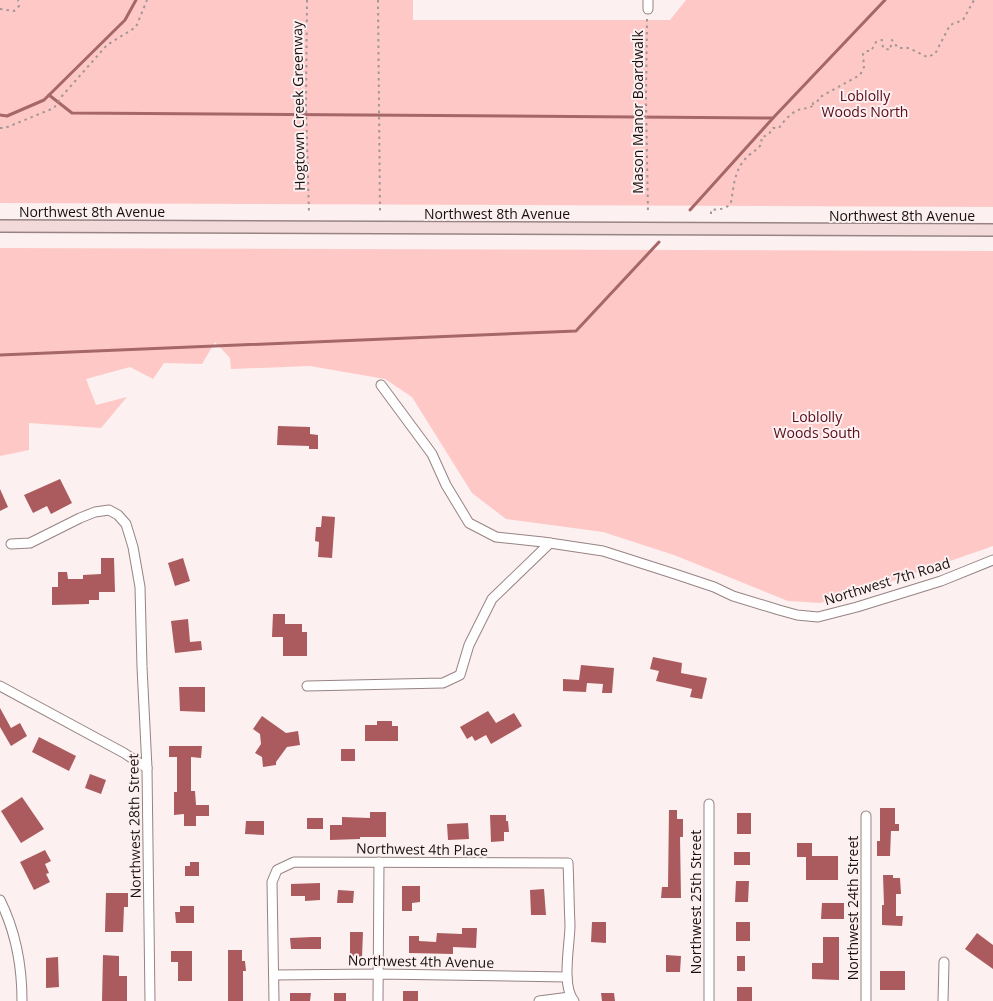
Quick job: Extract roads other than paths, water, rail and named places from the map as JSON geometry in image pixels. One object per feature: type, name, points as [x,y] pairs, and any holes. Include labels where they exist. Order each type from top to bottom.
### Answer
[{"type":"street","name":"Northwest 8th Avenue","points":[[0,226],[993,230]]},
{"type":"street","name":"Northwest 7th Road","points":[[381,385],[432,454],[446,485],[469,523],[496,537],[603,551],[714,587],[733,596],[797,615],[818,617],[941,581],[993,560]]},
{"type":"street","name":"Northwest 28th Street","points":[[12,544],[30,544],[95,512],[109,510],[118,515],[126,524],[133,548],[140,586],[147,768],[150,1001]]},
{"type":"street","points":[[307,686],[443,683],[460,675],[469,645],[492,600],[550,543]]},
{"type":"street","points":[[0,686],[124,753],[147,768]]},
{"type":"street","name":"Northwest 25th Street","points":[[709,804],[709,1001]]},
{"type":"street","name":"Northwest 24th Street","points":[[866,816],[866,1001]]},
{"type":"street","name":"Northwest 4th Place","points":[[274,975],[272,882],[277,870],[294,862],[568,863],[570,927],[567,977]]},
{"type":"street","points":[[378,1001],[379,862]]},
{"type":"street","points":[[0,900],[9,917],[19,952],[22,1001]]},
{"type":"street","points":[[943,1001],[944,962]]},
{"type":"street","name":"Northwest 4th Avenue","points":[[274,975],[378,974],[567,977]]},
{"type":"street","points":[[274,975],[274,1001]]},
{"type":"street","points":[[539,1001],[572,999],[567,977]]},
{"type":"waterway","points":[[0,115],[7,116],[44,100],[125,20],[136,0]]},
{"type":"waterway","points":[[690,210],[773,118],[885,0]]},
{"type":"waterway","points":[[49,95],[72,113],[773,118]]},
{"type":"waterway","points":[[0,355],[576,331],[659,242]]},
{"type":"park label","name":"Loblolly Woods North","points":[[865,104]]},
{"type":"park label","name":"Loblolly Woods South","points":[[817,424]]}]
